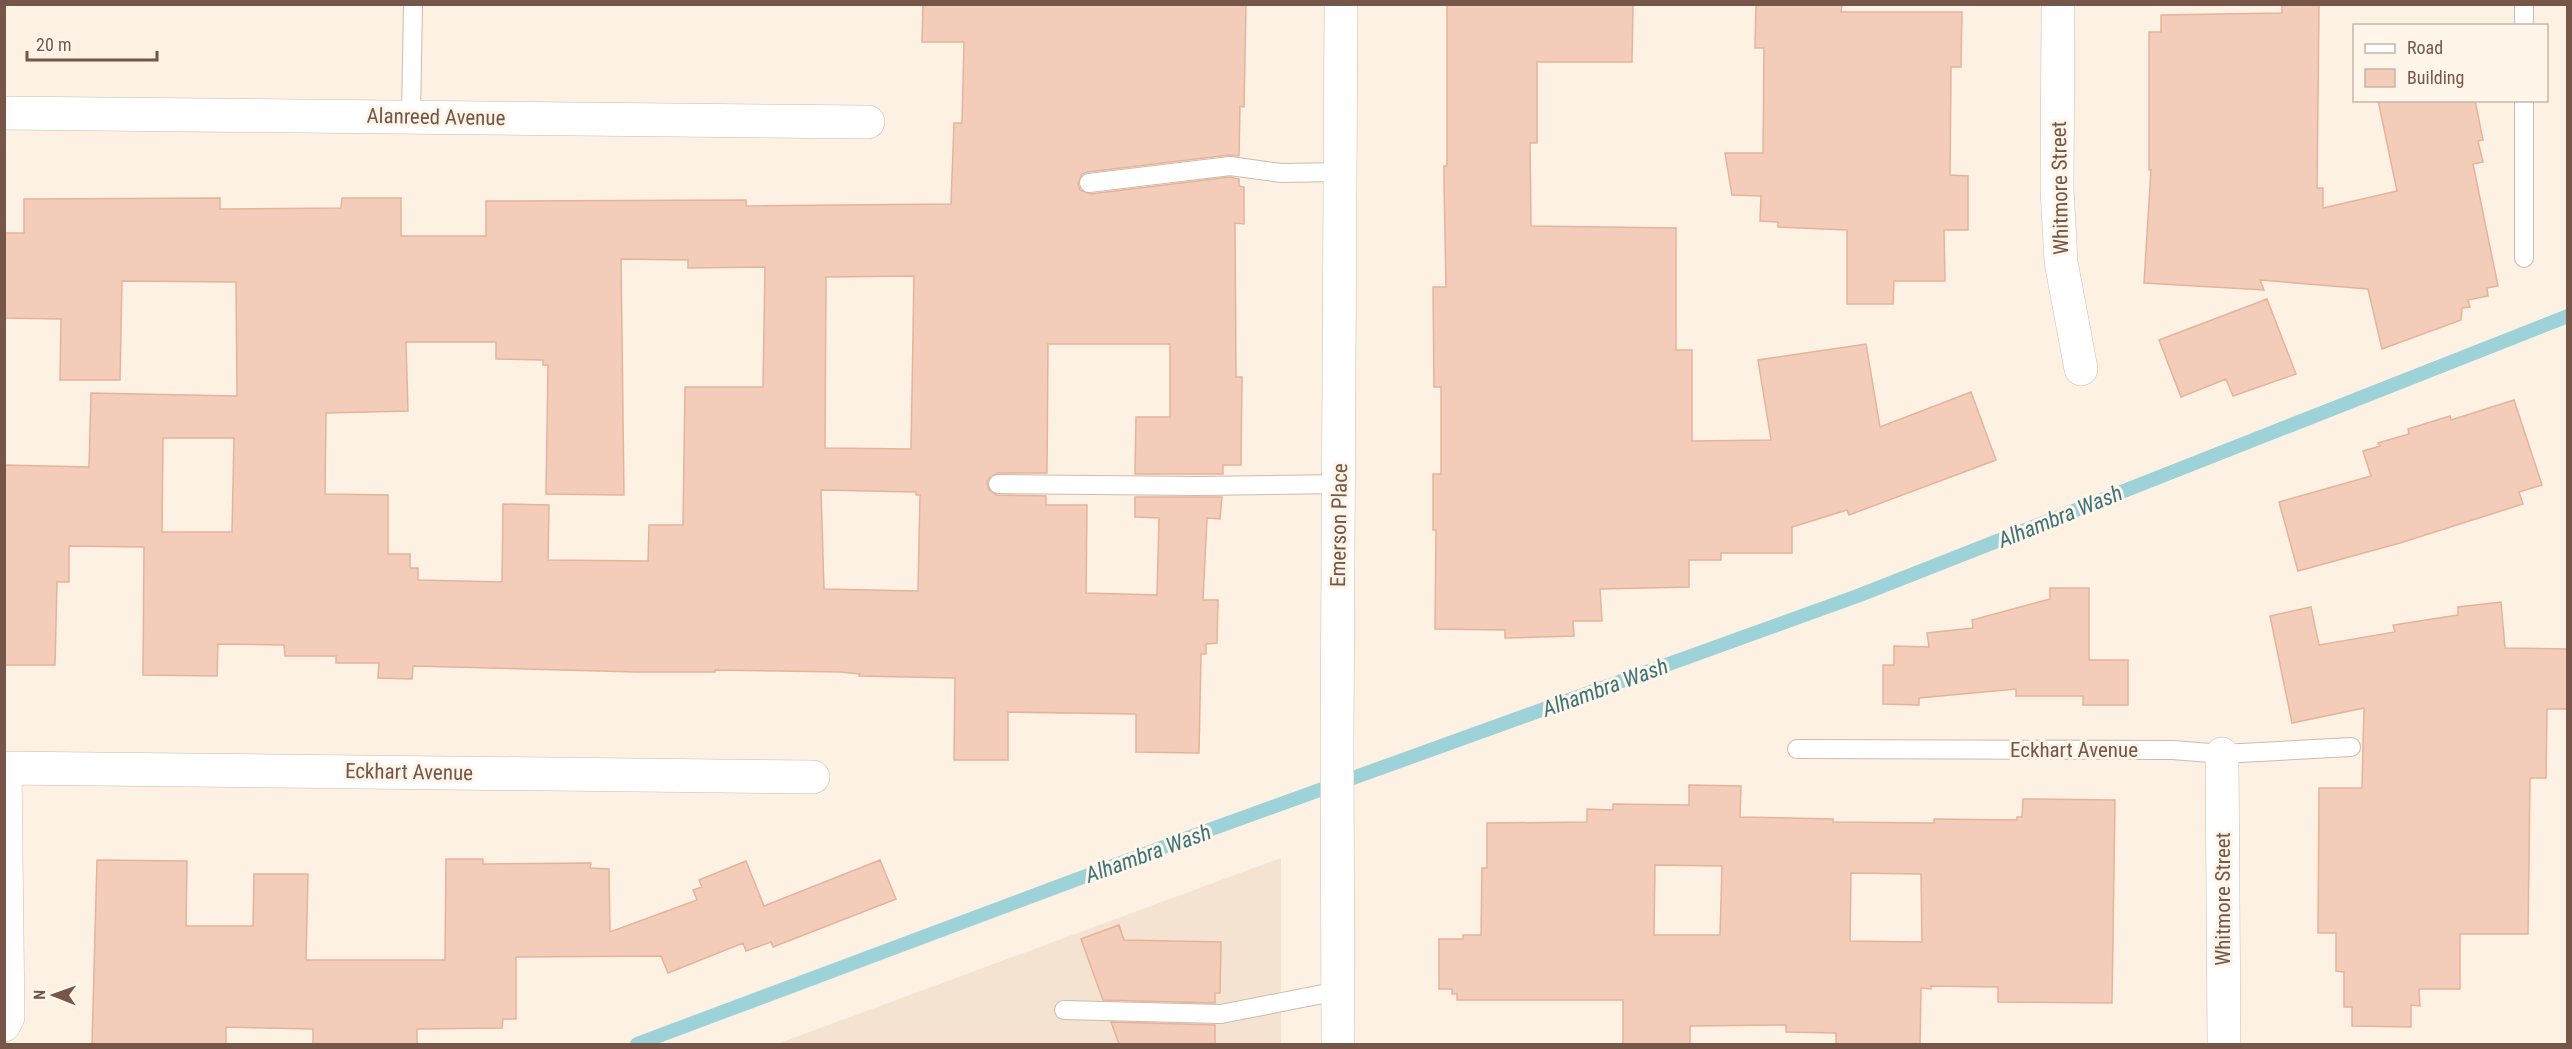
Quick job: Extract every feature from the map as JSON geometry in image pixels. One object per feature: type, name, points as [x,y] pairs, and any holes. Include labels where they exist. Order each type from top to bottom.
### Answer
[{"type":"street","name":"Emerson Place","points":[[1338,1044],[1337,744],[1341,4]]},
{"type":"street","name":"Whitmore Street","points":[[2058,4],[2058,189],[2061,262],[2080,369]]},
{"type":"street","name":"Alanreed Avenue","points":[[4,113],[868,122]]},
{"type":"street","name":"Whitmore Street","points":[[2222,754],[2224,1044]]},
{"type":"street","name":"Eckhart Avenue","points":[[5,768],[813,777]]},
{"type":"street","points":[[4,1025],[8,1017],[5,768]]},
{"type":"lane","points":[[411,117],[413,4]]},
{"type":"lane","points":[[2524,4],[2524,24]]},
{"type":"lane","points":[[2524,102],[2524,258]]},
{"type":"lane","points":[[1089,183],[1230,166],[1281,173],[1341,172]]},
{"type":"lane","points":[[998,484],[1198,486],[1340,484]]},
{"type":"lane","name":"Eckhart Avenue","points":[[1797,749],[2173,750],[2222,754],[2350,747]]},
{"type":"lane","points":[[1064,1010],[1221,1014],[1338,991]]},
{"type":"shaded area","points":[[1281,858],[1281,1044],[777,1044]]},
{"type":"building","points":[[923,4],[1246,4],[1244,107],[1240,106],[1239,156],[1229,155],[1088,172],[1082,174],[1078,184],[1080,190],[1090,194],[1230,177],[1239,179],[1239,186],[1244,187],[1244,224],[1235,223],[1236,377],[1242,377],[1241,465],[1223,465],[1223,474],[1135,474],[1136,417],[1170,417],[1170,344],[1048,344],[1047,473],[998,473],[989,478],[987,483],[989,490],[997,495],[1046,496],[1046,505],[1087,505],[1086,593],[1157,595],[1159,518],[1135,517],[1135,497],[1222,497],[1220,519],[1207,518],[1203,600],[1218,600],[1217,643],[1206,644],[1206,654],[1201,654],[1199,753],[1136,752],[1136,714],[1008,712],[1008,760],[954,760],[955,678],[859,676],[860,674],[841,672],[715,670],[715,672],[636,672],[413,666],[412,679],[378,678],[379,663],[336,663],[336,656],[285,656],[284,645],[218,644],[217,676],[143,675],[144,547],[69,546],[69,582],[57,582],[55,665],[4,665],[4,465],[89,467],[91,393],[237,396],[236,282],[122,281],[120,380],[60,380],[61,319],[4,318],[4,233],[24,233],[24,199],[220,198],[220,209],[341,208],[342,198],[401,198],[401,236],[486,236],[486,201],[746,200],[746,206],[951,204],[954,123],[962,123],[964,42],[922,42]],"holes":[[[621,259],[688,260],[688,268],[765,267],[763,387],[685,387],[683,525],[649,525],[648,561],[548,560],[549,505],[503,504],[502,582],[418,580],[418,568],[410,568],[410,554],[388,554],[388,495],[325,494],[326,413],[408,411],[406,342],[496,342],[496,359],[543,360],[543,365],[548,365],[546,494],[624,495]],[[914,276],[911,449],[825,448],[826,277]],[[163,438],[234,438],[232,532],[162,532]],[[821,490],[916,492],[916,495],[920,495],[918,591],[824,589]]]},
{"type":"building","points":[[1447,4],[1633,4],[1632,62],[1537,62],[1537,143],[1530,143],[1531,226],[1676,228],[1676,350],[1692,350],[1692,441],[1771,440],[1758,360],[1866,344],[1880,427],[1971,392],[1996,460],[1849,515],[1847,510],[1792,527],[1792,553],[1721,553],[1721,560],[1689,560],[1689,587],[1600,589],[1602,621],[1573,621],[1574,636],[1505,638],[1505,630],[1435,629],[1436,530],[1433,530],[1433,474],[1441,474],[1441,387],[1434,387],[1433,287],[1446,287],[1444,166],[1447,166]]},
{"type":"building","points":[[1756,4],[1842,4],[1841,12],[1962,12],[1961,67],[1951,67],[1950,175],[1968,176],[1968,230],[1944,230],[1945,281],[1894,281],[1893,304],[1847,304],[1847,230],[1778,227],[1778,222],[1760,221],[1761,196],[1732,195],[1725,153],[1763,153],[1764,48],[1755,48]]},
{"type":"building","points":[[2282,4],[2319,4],[2317,188],[2323,188],[2323,208],[2397,191],[2378,102],[2475,102],[2483,140],[2478,141],[2483,162],[2473,164],[2498,286],[2487,288],[2488,296],[2468,300],[2470,307],[2462,308],[2461,320],[2382,349],[2368,289],[2260,280],[2264,290],[2144,283],[2151,170],[2149,170],[2149,32],[2161,32],[2161,15],[2282,13]]},
{"type":"building","points":[[2267,299],[2296,374],[2233,396],[2226,379],[2181,397],[2159,340]]},
{"type":"building","points":[[2514,400],[2542,485],[2519,492],[2523,504],[2400,543],[2298,571],[2279,502],[2371,476],[2363,451],[2380,446],[2378,443],[2409,434],[2408,429],[2450,416],[2451,420]]},
{"type":"building","points":[[2050,588],[2089,588],[2089,660],[2128,660],[2128,705],[2083,705],[2083,696],[2016,696],[2016,689],[1919,698],[1919,705],[1883,704],[1883,665],[1894,665],[1894,646],[1929,647],[1927,633],[1973,628],[1972,620],[2050,599]]},
{"type":"building","points":[[2501,602],[2505,648],[2568,649],[2568,709],[2547,709],[2546,778],[2530,778],[2528,934],[2460,934],[2460,989],[2419,989],[2420,1006],[2411,1005],[2411,1027],[2352,1026],[2352,1007],[2344,1007],[2344,972],[2336,971],[2336,933],[2318,933],[2319,788],[2362,788],[2364,708],[2292,723],[2270,616],[2311,607],[2319,645],[2395,632],[2393,625],[2458,615],[2458,607]]},
{"type":"building","points":[[1689,785],[1741,786],[1740,817],[1833,819],[1833,822],[1934,823],[1934,819],[2017,820],[2017,817],[2022,817],[2023,799],[2115,800],[2112,1003],[1998,1002],[1998,987],[1931,986],[1931,989],[1921,988],[1920,1044],[1836,1044],[1836,1033],[1786,1032],[1786,1025],[1690,1026],[1690,1044],[1623,1044],[1623,1000],[1457,1000],[1457,994],[1452,994],[1452,989],[1439,989],[1439,939],[1463,939],[1463,935],[1481,935],[1482,868],[1487,868],[1487,823],[1587,822],[1587,809],[1613,810],[1613,804],[1689,805]],"holes":[[[1655,865],[1722,866],[1720,935],[1654,935]],[[1851,873],[1921,874],[1922,942],[1850,941]]]},
{"type":"building","points":[[446,859],[483,859],[483,864],[591,863],[590,868],[609,869],[610,932],[697,900],[693,890],[702,887],[699,880],[746,861],[764,906],[880,860],[896,899],[773,947],[771,942],[746,951],[743,943],[668,973],[661,956],[516,957],[516,1019],[503,1019],[502,1028],[417,1029],[417,1044],[313,1044],[313,1029],[226,1027],[226,1044],[92,1044],[97,860],[187,861],[186,926],[253,926],[254,874],[308,874],[306,960],[445,960]]},
{"type":"building","points":[[1119,925],[1124,940],[1221,942],[1220,993],[1215,993],[1215,1003],[1103,1000],[1081,939]]},
{"type":"building","points":[[1111,1022],[1215,1025],[1215,1044],[1119,1044]]},
{"type":"waterway","name":"Alhambra Wash","points":[[637,1044],[1206,831],[1860,595],[2568,316]]}]
